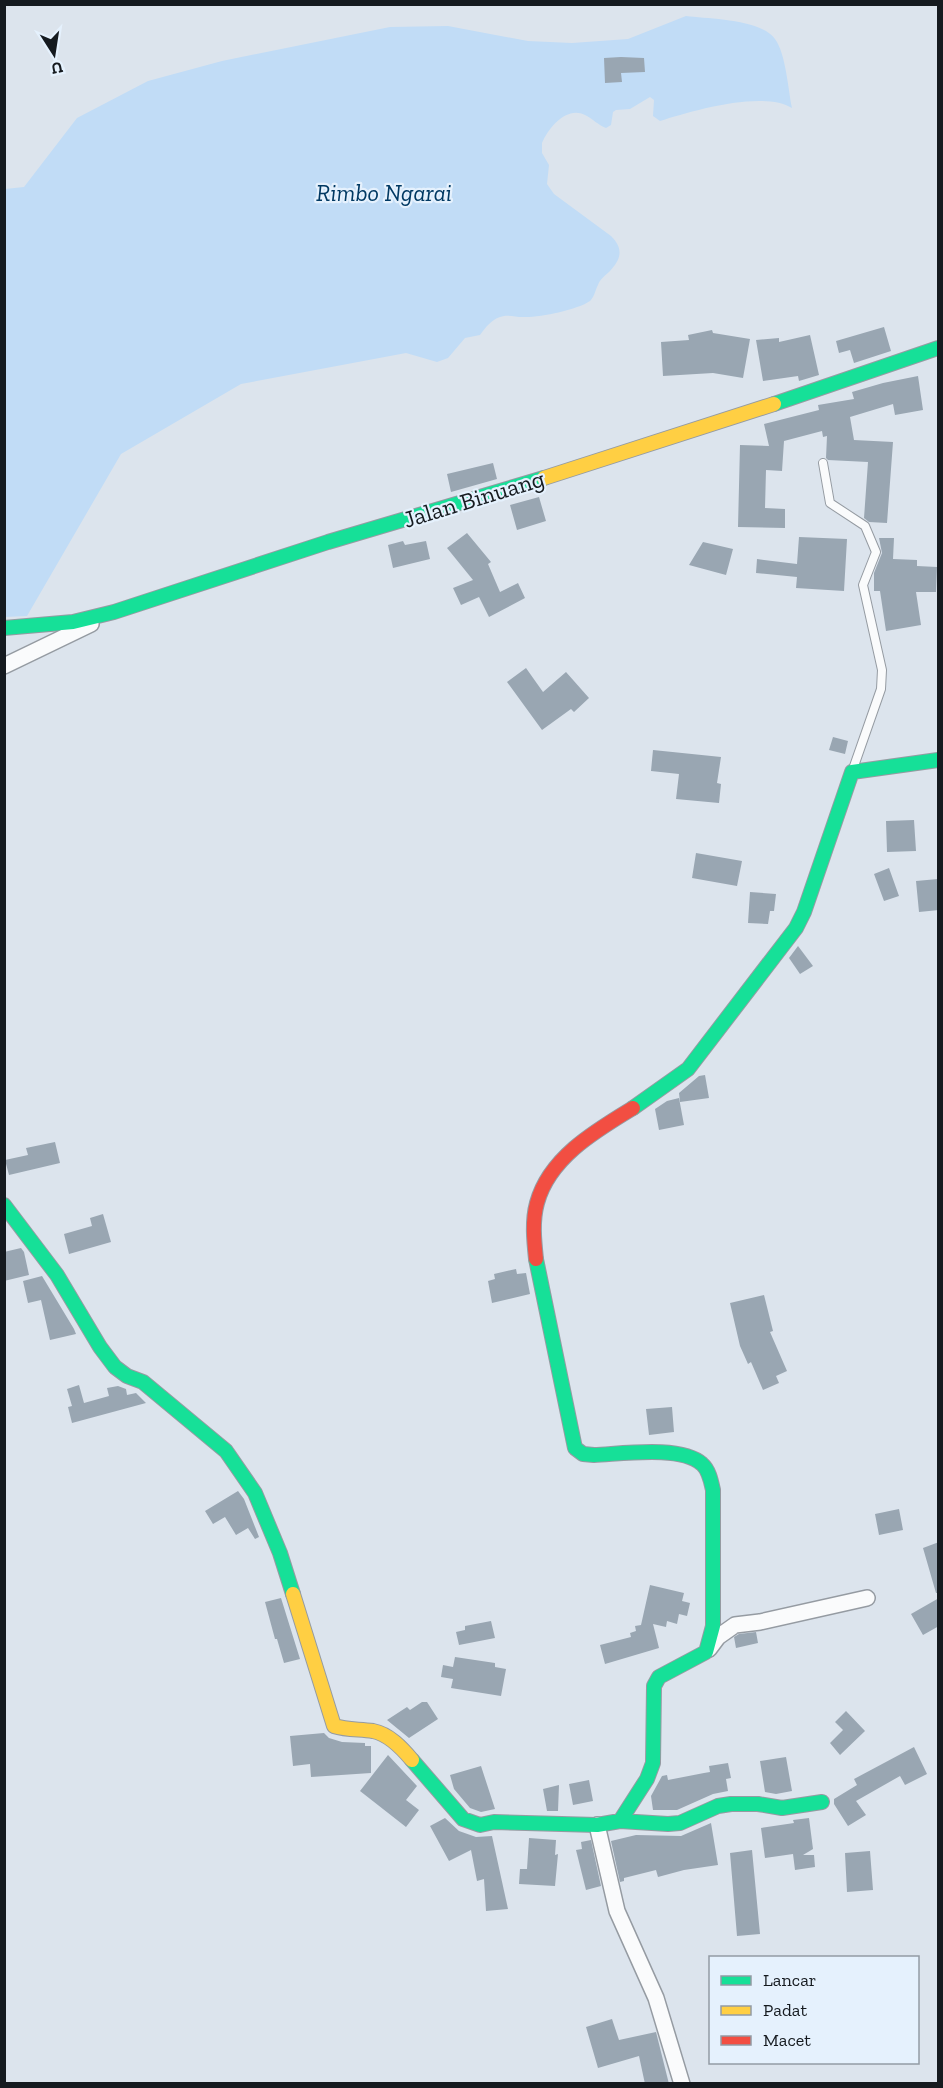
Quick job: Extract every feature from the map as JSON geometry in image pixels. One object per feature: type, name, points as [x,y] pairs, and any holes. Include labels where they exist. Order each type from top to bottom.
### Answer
[{"type":"street","name":"Jalan Binuang","points":[[4,628],[73,622],[114,612],[328,542],[447,508],[655,442],[939,348]]},
{"type":"street","points":[[4,666],[114,612]]},
{"type":"street","points":[[706,1653],[713,1626],[713,1490],[710,1474],[701,1463],[691,1457],[675,1454],[594,1455],[583,1454],[575,1448],[536,1260],[533,1231],[538,1196],[556,1166],[592,1134],[674,1081],[688,1069],[796,928],[804,912],[852,771],[939,760]]},
{"type":"street","points":[[4,1205],[57,1275],[115,1367],[127,1376],[143,1382],[226,1451],[255,1492],[280,1553],[334,1726],[346,1730],[373,1731],[385,1735],[403,1750],[463,1819],[480,1825],[494,1822],[597,1825],[620,1821],[668,1824],[680,1823],[718,1806],[731,1804],[758,1804],[782,1808],[822,1802]]},
{"type":"street","points":[[620,1821],[648,1779],[653,1763],[654,1686],[659,1677],[706,1653],[718,1637],[735,1626],[867,1598]]},
{"type":"street","points":[[597,1825],[617,1911],[656,1998],[682,2084]]},
{"type":"lane","points":[[823,463],[830,503],[865,526],[876,552],[863,585],[882,670],[880,689],[852,771]]},
{"type":"green space","name":"Rimbo Ngarai","points":[[686,16],[734,21],[768,32],[779,45],[782,53],[792,108],[764,101],[746,102],[708,108],[660,121],[653,116],[654,100],[650,97],[630,109],[613,112],[611,125],[606,128],[578,113],[572,113],[559,120],[542,143],[542,153],[549,165],[547,184],[554,194],[611,236],[619,250],[617,262],[600,281],[590,301],[547,315],[500,317],[491,322],[480,335],[465,338],[448,358],[437,362],[406,353],[241,384],[121,454],[27,616],[5,617],[5,189],[24,187],[77,118],[148,81],[222,61],[390,27],[448,26],[528,41],[572,43],[628,39]]},
{"type":"building","points":[[604,58],[644,58],[645,72],[621,73],[622,82],[605,83]]},
{"type":"building","points":[[884,327],[891,351],[854,363],[850,350],[839,353],[836,341]]},
{"type":"building","points":[[712,330],[713,333],[750,339],[743,378],[713,373],[663,376],[661,342],[689,340],[688,335]]},
{"type":"building","points":[[810,335],[819,375],[799,381],[798,376],[763,381],[756,340],[779,338],[779,342]]},
{"type":"building","points":[[918,376],[923,410],[895,415],[893,404],[850,417],[854,440],[893,442],[887,523],[869,522],[864,518],[868,462],[828,460],[826,458],[827,436],[823,437],[822,431],[784,441],[782,471],[766,470],[765,508],[785,509],[785,528],[738,527],[740,445],[769,446],[764,424],[819,410],[818,405],[854,399],[852,392]]},
{"type":"building","points":[[493,463],[497,479],[451,492],[447,474]]},
{"type":"building","points":[[539,497],[546,521],[517,530],[510,505]]},
{"type":"building","points":[[467,533],[491,562],[488,564],[500,592],[518,583],[525,598],[489,617],[479,597],[461,605],[453,588],[473,580],[447,548]]},
{"type":"building","points":[[799,537],[847,539],[844,591],[796,588],[797,577],[756,573],[757,559],[797,564]]},
{"type":"building","points":[[879,538],[894,538],[893,559],[917,560],[917,566],[937,567],[936,592],[916,592],[921,625],[886,631],[880,591],[874,591],[874,573],[882,553]]},
{"type":"building","points":[[403,541],[405,545],[426,541],[430,559],[393,568],[388,545]]},
{"type":"building","points":[[703,542],[733,549],[726,575],[689,565]]},
{"type":"building","points":[[526,668],[543,692],[566,672],[589,698],[574,712],[571,709],[542,730],[507,682]]},
{"type":"building","points":[[833,737],[848,741],[845,754],[829,750]]},
{"type":"building","points":[[653,750],[721,757],[717,783],[721,784],[719,803],[676,799],[679,774],[651,771]]},
{"type":"building","points":[[914,820],[916,851],[887,852],[886,821]]},
{"type":"building","points":[[696,853],[742,861],[737,886],[692,878]]},
{"type":"building","points":[[889,868],[899,896],[884,901],[874,874]]},
{"type":"building","points":[[938,879],[939,910],[919,912],[916,881]]},
{"type":"building","points":[[750,892],[776,894],[774,911],[770,911],[768,924],[748,923]]},
{"type":"building","points":[[798,946],[813,966],[800,974],[789,958]]},
{"type":"building","points":[[705,1075],[709,1098],[680,1102],[679,1093],[699,1076]]},
{"type":"building","points":[[679,1098],[684,1125],[659,1130],[655,1109],[667,1101]]},
{"type":"building","points":[[55,1142],[60,1163],[9,1175],[5,1160],[28,1155],[26,1148]]},
{"type":"building","points":[[103,1214],[111,1242],[69,1254],[64,1234],[92,1226],[90,1218]]},
{"type":"building","points":[[21,1248],[29,1275],[4,1281],[4,1252]]},
{"type":"building","points":[[516,1269],[517,1274],[526,1273],[530,1294],[492,1303],[488,1281],[495,1279],[494,1274]]},
{"type":"building","points":[[42,1276],[76,1334],[50,1340],[41,1300],[28,1303],[23,1281]]},
{"type":"building","points":[[764,1295],[773,1331],[770,1332],[787,1371],[776,1376],[779,1383],[763,1390],[751,1362],[748,1364],[740,1346],[730,1303]]},
{"type":"building","points":[[79,1385],[84,1403],[109,1396],[107,1388],[118,1386],[126,1389],[127,1395],[136,1393],[146,1403],[72,1423],[68,1407],[72,1406],[67,1389]]},
{"type":"building","points":[[672,1407],[674,1432],[649,1435],[646,1409]]},
{"type":"building","points":[[238,1491],[244,1499],[259,1537],[255,1539],[248,1528],[236,1535],[225,1517],[213,1524],[205,1511]]},
{"type":"building","points":[[899,1509],[903,1530],[879,1535],[875,1514]]},
{"type":"building","points":[[939,1542],[939,1593],[936,1593],[923,1548]]},
{"type":"building","points":[[650,1585],[684,1593],[682,1601],[690,1603],[687,1616],[679,1614],[677,1624],[667,1621],[666,1627],[653,1624],[659,1648],[605,1664],[600,1645],[631,1637],[630,1633],[636,1631],[635,1626],[641,1625]]},
{"type":"building","points":[[281,1598],[300,1659],[284,1663],[265,1602]]},
{"type":"building","points":[[939,1598],[939,1626],[923,1635],[911,1614]]},
{"type":"building","points":[[491,1621],[495,1638],[459,1645],[456,1632],[465,1630],[465,1626]]},
{"type":"building","points":[[756,1632],[758,1643],[736,1648],[734,1637],[739,1634]]},
{"type":"building","points":[[455,1657],[495,1663],[495,1667],[506,1669],[501,1696],[451,1688],[453,1679],[441,1677],[443,1665],[453,1667]]},
{"type":"building","points":[[422,1702],[427,1702],[438,1719],[409,1738],[387,1720],[407,1707],[410,1710]]},
{"type":"building","points":[[846,1711],[865,1731],[840,1755],[830,1743],[843,1730],[835,1722]]},
{"type":"building","points":[[324,1733],[329,1738],[342,1742],[365,1743],[365,1746],[371,1746],[371,1773],[311,1777],[310,1764],[293,1766],[290,1736]]},
{"type":"building","points":[[914,1747],[927,1774],[905,1785],[900,1776],[856,1801],[866,1815],[848,1826],[834,1804],[834,1799],[857,1785],[854,1779]]},
{"type":"building","points":[[388,1755],[417,1786],[406,1800],[419,1810],[406,1827],[360,1791]]},
{"type":"building","points":[[786,1757],[792,1791],[776,1794],[765,1792],[760,1761]]},
{"type":"building","points":[[728,1763],[731,1778],[726,1779],[728,1791],[713,1794],[677,1810],[653,1810],[651,1796],[662,1776],[667,1775],[668,1780],[710,1772],[709,1766]]},
{"type":"building","points":[[481,1766],[495,1809],[481,1812],[470,1808],[454,1789],[450,1775]]},
{"type":"building","points":[[589,1780],[593,1801],[573,1805],[569,1784]]},
{"type":"building","points":[[559,1785],[558,1811],[547,1811],[543,1789]]},
{"type":"building","points":[[445,1818],[459,1831],[476,1837],[492,1836],[508,1909],[486,1911],[484,1879],[477,1881],[471,1850],[449,1861],[430,1826]]},
{"type":"building","points":[[809,1818],[813,1849],[803,1855],[814,1855],[815,1867],[795,1870],[793,1854],[765,1858],[761,1828],[794,1823],[793,1820]]},
{"type":"building","points":[[711,1823],[718,1865],[658,1877],[656,1870],[624,1878],[624,1881],[620,1882],[611,1841],[636,1835],[681,1836]]},
{"type":"building","points":[[529,1838],[556,1840],[555,1855],[558,1854],[555,1886],[519,1884],[520,1869],[527,1869]]},
{"type":"building","points":[[591,1840],[601,1886],[586,1890],[576,1850],[582,1849],[581,1842]]},
{"type":"building","points":[[752,1850],[760,1934],[737,1936],[730,1853]]},
{"type":"building","points":[[870,1851],[873,1890],[847,1892],[845,1853]]},
{"type":"building","points":[[612,2019],[619,2040],[656,2032],[669,2084],[645,2084],[639,2056],[598,2068],[586,2027]]},
{"type":"traffic: fast","points":[[774,404],[938,348]]},
{"type":"traffic: fast","points":[[4,628],[73,622],[114,612],[328,542],[544,478]]},
{"type":"traffic: fast","points":[[633,1108],[688,1069],[796,928],[804,912],[852,772],[938,760]]},
{"type":"traffic: fast","points":[[4,1205],[57,1275],[100,1347],[115,1367],[127,1376],[143,1382],[226,1451],[255,1493],[280,1553],[293,1594]]},
{"type":"traffic: fast","points":[[536,1259],[575,1448],[583,1454],[594,1455],[650,1452],[680,1454],[702,1464],[713,1490],[713,1626],[706,1652],[659,1677],[654,1686],[653,1763],[647,1779],[620,1821]]},
{"type":"traffic: fast","points":[[412,1760],[463,1819],[480,1825],[494,1822],[597,1825],[620,1821],[668,1824],[680,1823],[718,1806],[731,1804],[758,1804],[782,1808],[822,1802]]},
{"type":"traffic: slow","points":[[544,478],[774,404]]},
{"type":"traffic: slow","points":[[293,1594],[334,1726],[373,1731],[384,1735],[395,1742],[412,1760]]},
{"type":"traffic: jam","points":[[536,1259],[535,1210],[543,1187],[552,1172],[575,1147],[633,1108]]}]
